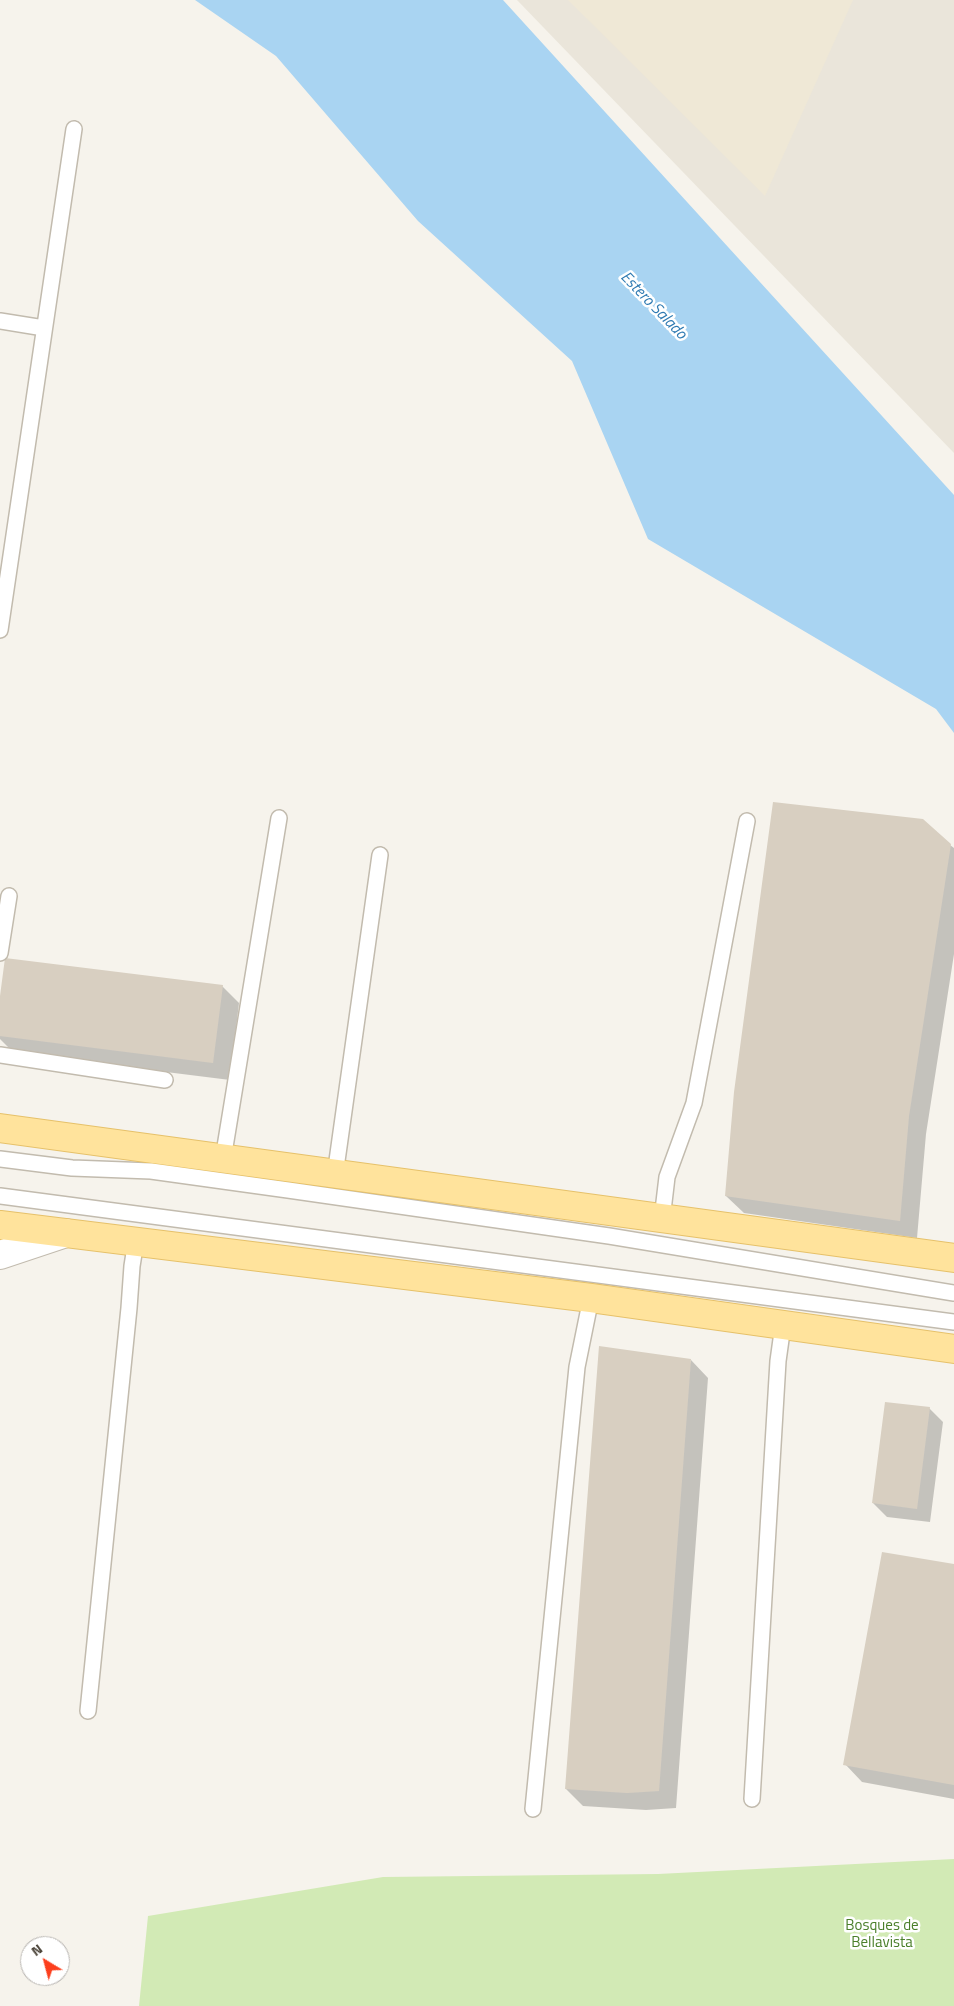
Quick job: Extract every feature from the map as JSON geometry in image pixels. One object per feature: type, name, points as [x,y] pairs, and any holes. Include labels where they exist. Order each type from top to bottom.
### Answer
[{"type":"main road","points":[[0,1128],[954,1258]]},
{"type":"main road","points":[[0,1225],[590,1298],[954,1349]]},
{"type":"street","points":[[0,1255],[66,1233]]},
{"type":"lane","points":[[0,630],[74,130]]},
{"type":"lane","points":[[0,321],[44,328]]},
{"type":"lane","points":[[223,1159],[280,818]]},
{"type":"lane","points":[[662,1219],[668,1177],[694,1103],[747,821]]},
{"type":"lane","points":[[335,1175],[380,855]]},
{"type":"lane","points":[[0,953],[8,896]]},
{"type":"lane","points":[[0,1055],[165,1080]]},
{"type":"lane","points":[[0,1159],[72,1168],[151,1171],[278,1188],[609,1236],[954,1293]]},
{"type":"lane","points":[[0,1196],[954,1322]]},
{"type":"lane","points":[[88,1711],[136,1241]]},
{"type":"lane","points":[[532,1809],[576,1367],[590,1298]]},
{"type":"lane","points":[[752,1798],[778,1361],[783,1325]]},
{"type":"shaded area","points":[[517,0],[954,0],[954,453]]},
{"type":"shaded area","points":[[568,0],[853,0],[765,196]]},
{"type":"green space","name":"Bosques de Bellavista","points":[[954,1859],[954,2006],[139,2006],[148,1916],[383,1877],[658,1874]]},
{"type":"water","name":"Estero Salado","points":[[195,0],[503,0],[954,495],[954,733],[936,709],[648,539],[572,361],[418,221],[276,56]]},
{"type":"building","points":[[773,802],[923,819],[951,844],[909,1116],[900,1221],[725,1196],[734,1092]]},
{"type":"building","points":[[5,958],[223,985],[213,1063],[0,1036],[0,996]]},
{"type":"building","points":[[599,1346],[691,1359],[659,1791],[627,1793],[565,1789]]},
{"type":"building","points":[[885,1402],[930,1407],[917,1509],[872,1503]]},
{"type":"building","points":[[882,1552],[954,1564],[954,1785],[843,1765]]}]
